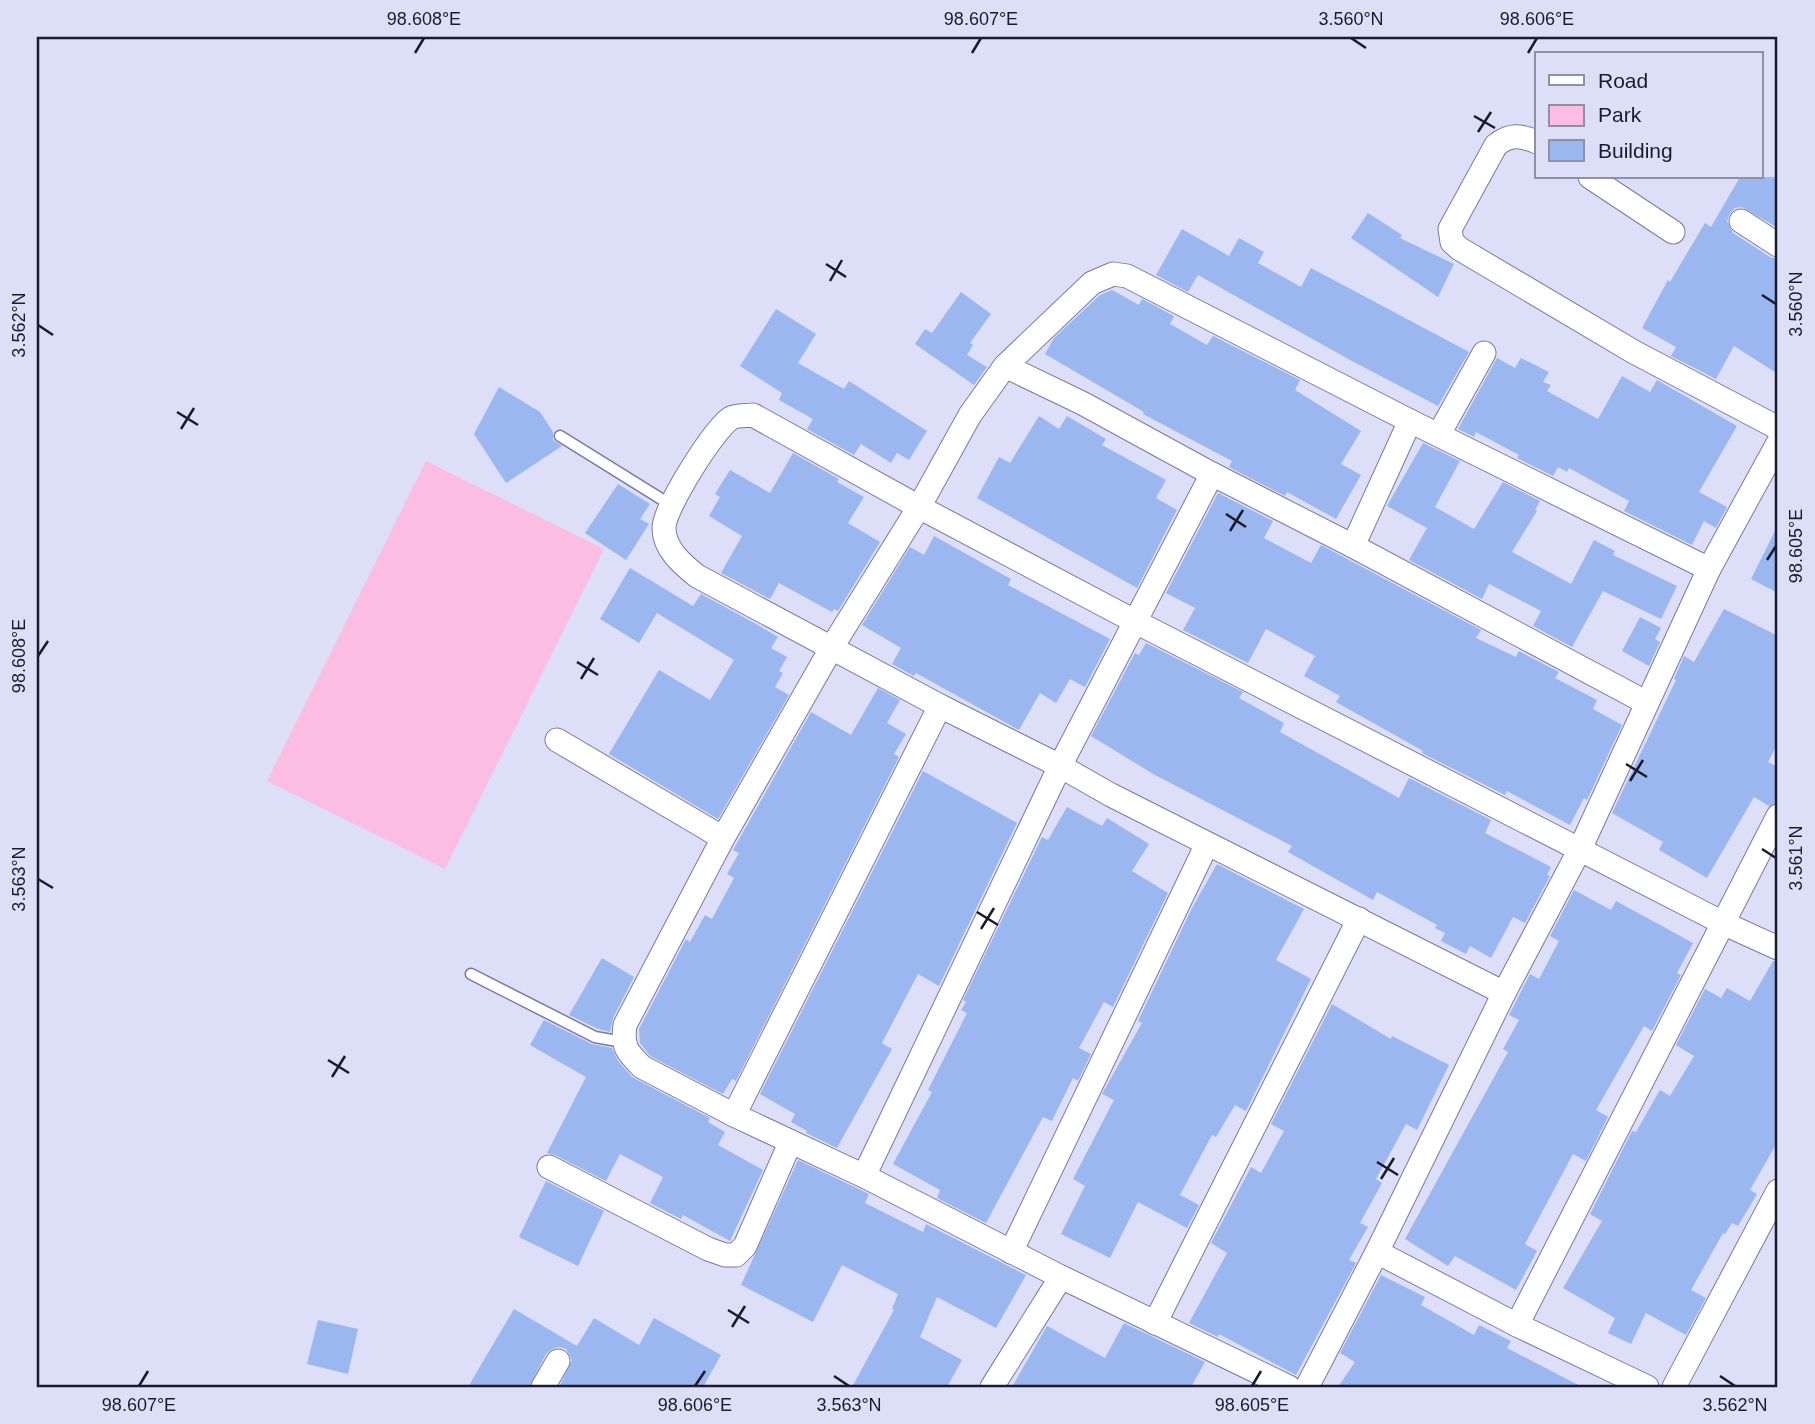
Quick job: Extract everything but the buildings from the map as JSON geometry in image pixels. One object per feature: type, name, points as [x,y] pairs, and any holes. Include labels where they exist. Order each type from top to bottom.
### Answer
[{"type":"street","points":[[1535,141],[1521,135],[1506,137],[1496,145],[1450,229],[1452,242],[1634,352],[1778,428]]},
{"type":"street","points":[[1592,178],[1673,232]]},
{"type":"street","points":[[1741,221],[1778,245]]},
{"type":"street","points":[[1289,1387],[790,1143],[642,1067],[630,1055],[623,1042],[625,1025],[723,838],[832,647],[919,507],[970,415],[1004,366],[1092,283],[1113,275],[1127,276],[1410,421],[1709,569]]},
{"type":"street","points":[[1439,434],[1485,353]]},
{"type":"street","points":[[1004,366],[1082,403],[1647,703]]},
{"type":"street","points":[[1504,993],[1111,795],[697,576],[680,563],[669,548],[664,528],[671,505],[721,426],[734,416],[753,415],[1136,622],[1725,924],[1778,948]]},
{"type":"street","points":[[1353,546],[1410,421]]},
{"type":"street","points":[[1307,1387],[1377,1252],[1504,993],[1580,849],[1709,569],[1776,454]]},
{"type":"street","points":[[864,1177],[1060,766],[1212,474]]},
{"type":"street","points":[[734,1115],[940,706]]},
{"type":"street","points":[[557,740],[723,838]]},
{"type":"street","points":[[1517,1325],[1725,924],[1778,816]]},
{"type":"street","points":[[1012,1252],[1207,844]]},
{"type":"street","points":[[1155,1323],[1359,919]]},
{"type":"street","points":[[549,1167],[708,1249],[725,1255],[736,1255],[745,1246],[790,1143]]},
{"type":"street","points":[[1674,1387],[1778,1191]]},
{"type":"street","points":[[1377,1252],[1517,1325],[1647,1387]]},
{"type":"street","points":[[992,1387],[1061,1277]]},
{"type":"street","points":[[543,1387],[558,1361]]},
{"type":"lane","points":[[559,436],[671,505]]},
{"type":"lane","points":[[471,974],[595,1037],[623,1042]]},
{"type":"green space","points":[[426,461],[604,549],[445,869],[267,781]]}]
